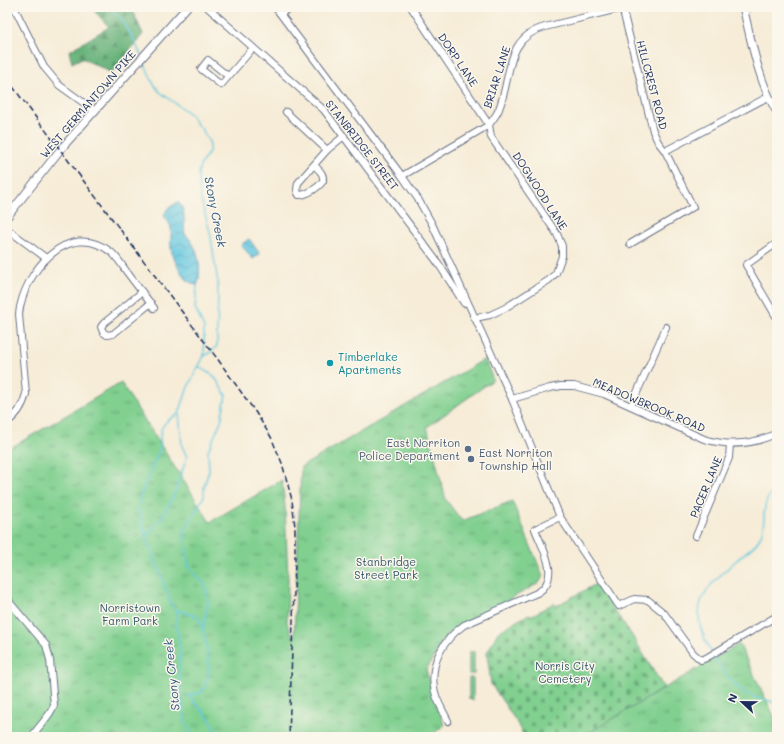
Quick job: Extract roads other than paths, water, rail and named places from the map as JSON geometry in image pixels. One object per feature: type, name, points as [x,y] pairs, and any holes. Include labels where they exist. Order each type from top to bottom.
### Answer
[{"type":"main road","name":"WEST GERMANTOWN PIKE","points":[[7,217],[60,150],[187,7]]},
{"type":"main road","points":[[744,8],[760,72],[768,97],[777,112]]},
{"type":"street","points":[[14,7],[44,67],[59,85],[95,111]]},
{"type":"street","name":"STANBRIDGE STREET","points":[[207,7],[324,110],[438,263],[475,318]]},
{"type":"street","name":"STANBRIDGE STREET","points":[[275,7],[418,199],[432,224],[512,400],[560,517],[619,606],[634,599],[648,600],[664,613],[693,653],[701,660],[716,653],[777,616]]},
{"type":"street","points":[[281,14],[290,7]]},
{"type":"street","name":"DORP LANE","points":[[411,7],[489,124]]},
{"type":"street","points":[[744,8],[752,7]]},
{"type":"street","name":"BRIAR LANE","points":[[402,176],[489,124],[499,111],[512,57],[521,40],[528,34],[535,29],[622,8]]},
{"type":"street","name":"HILLCREST ROAD","points":[[622,8],[653,131],[658,142],[665,151],[693,207],[630,244]]},
{"type":"street","points":[[228,76],[254,48]]},
{"type":"street","points":[[665,151],[768,97]]},
{"type":"street","points":[[286,112],[327,150]]},
{"type":"street","name":"DOGWOOD LANE","points":[[475,318],[490,315],[505,308],[549,280],[556,273],[562,256],[562,246],[557,234],[492,137],[489,124]]},
{"type":"street","points":[[314,166],[322,172],[323,181],[308,193],[299,195],[296,188],[298,183],[327,150],[344,136]]},
{"type":"street","points":[[7,230],[46,258]]},
{"type":"street","points":[[7,422],[18,412],[26,394],[19,314],[20,303],[25,288],[46,258],[61,247],[73,243],[91,243],[104,248],[114,256],[142,292],[152,305],[113,334],[107,335],[101,328],[104,323],[142,292]]},
{"type":"street","points":[[777,243],[746,265],[777,318]]},
{"type":"street","points":[[631,406],[666,327]]},
{"type":"street","name":"MEADOWBROOK ROAD","points":[[512,400],[544,389],[561,386],[574,386],[604,394],[704,439],[718,443],[745,444],[777,433]]},
{"type":"street","name":"PACER LANE","points":[[696,536],[729,458],[730,444]]},
{"type":"street","points":[[448,721],[437,698],[434,687],[434,672],[440,652],[454,633],[464,625],[539,592],[543,588],[550,576],[550,568],[535,529],[560,517]]},
{"type":"street","points":[[7,596],[11,604],[43,641],[50,660],[54,705],[32,737]]},
{"type":"water","points":[[178,202],[184,213],[185,234],[193,245],[198,258],[199,280],[197,286],[184,277],[177,265],[172,251],[171,228],[164,216],[167,209]]},
{"type":"water","points":[[249,239],[260,254],[253,259],[241,245]]},
{"type":"waterway","name":"Stony Creek","points":[[109,7],[124,23],[141,55]]},
{"type":"waterway","name":"Stony Creek","points":[[143,60],[153,83],[160,92],[191,115],[198,126],[202,129],[210,144],[209,152],[201,164],[198,173],[200,196],[210,232],[218,283],[217,346],[204,356],[188,387],[179,414],[165,422],[161,430],[161,446],[141,494],[138,507],[143,528],[172,606],[177,610],[198,617],[201,625],[208,657],[207,679],[204,688],[199,694],[195,693],[189,695],[210,719],[216,737]]},
{"type":"waterway","name":"Stony Creek","points":[[197,286],[195,308],[204,328],[204,356]]},
{"type":"waterway","name":"Stony Creek","points":[[199,367],[214,376],[226,395],[221,421],[208,451],[209,471],[204,486],[204,496],[184,532],[188,564],[196,576],[205,584],[208,603],[203,630]]},
{"type":"waterway","name":"Stony Creek","points":[[146,536],[161,519],[174,495],[187,457],[182,446],[179,414]]},
{"type":"waterway","points":[[711,652],[703,635],[699,621],[699,609],[702,598],[708,588],[758,541],[763,528],[767,500],[777,488]]},
{"type":"waterway","name":"Stony Creek","points":[[177,610],[176,623],[180,649],[179,675],[182,701],[186,723],[193,737]]},
{"type":"waterway","points":[[713,655],[725,674],[742,690],[754,697],[771,701],[777,705]]},
{"type":"railway","points":[[7,79],[219,361],[271,437],[282,463],[292,500],[295,527],[289,737]]},
{"type":"place","name":"Timberlake Apartments","points":[[330,363]]},
{"type":"place","name":"East Norriton Police Department","points":[[468,449]]},
{"type":"place","name":"East Norriton Township Hall","points":[[471,459]]},
{"type":"park label","name":"Stanbridge Street Park","points":[[386,568]]},
{"type":"park label","name":"Norristown Farm Park","points":[[130,614]]},
{"type":"park label","name":"Norris City Cemetery","points":[[565,672]]}]
